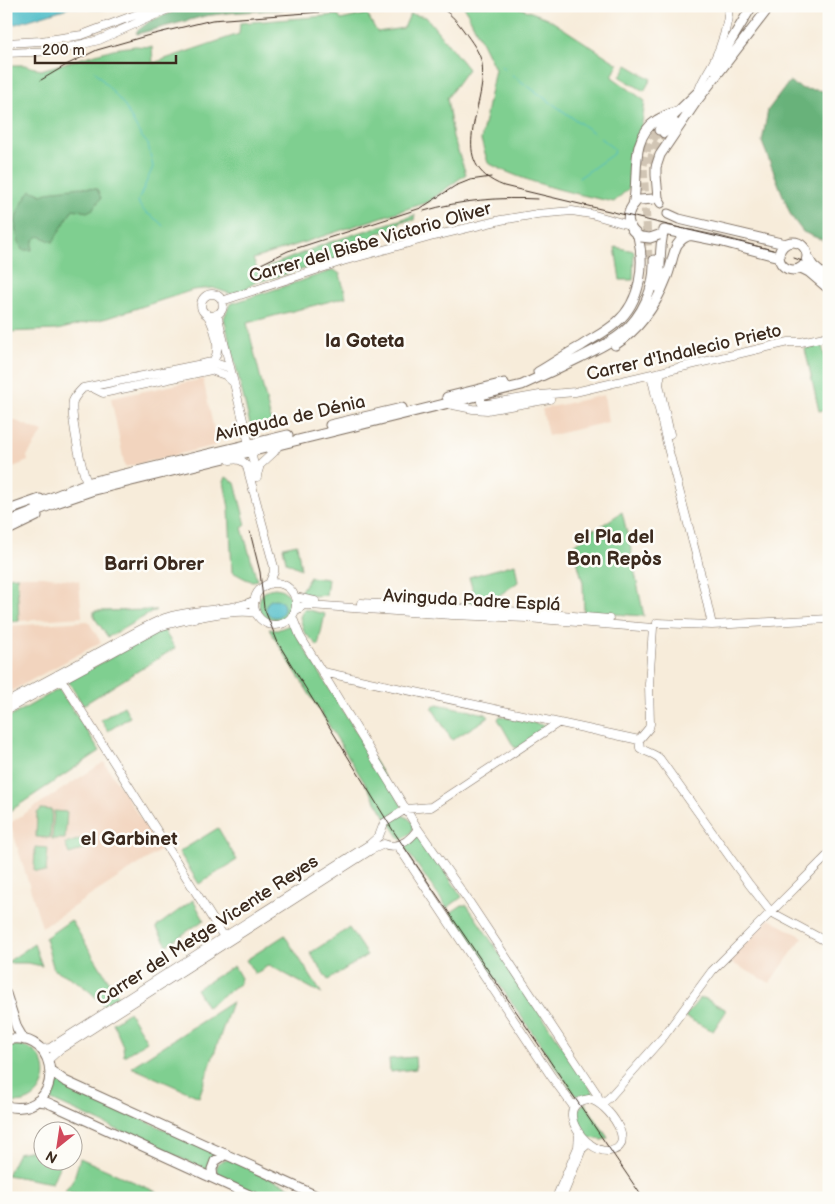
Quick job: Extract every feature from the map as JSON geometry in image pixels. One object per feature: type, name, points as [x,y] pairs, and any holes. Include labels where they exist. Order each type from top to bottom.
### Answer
[{"type":"main road","points":[[696,102],[661,132],[699,90],[717,66],[752,6]]},
{"type":"main road","points":[[770,6],[696,102],[658,161],[657,201],[668,214],[679,219],[785,244],[794,242],[801,244],[813,266],[829,280]]},
{"type":"main road","points":[[684,107],[651,125],[641,140],[636,161],[634,206],[629,225],[640,236],[650,238],[661,233],[692,235],[779,257]]},
{"type":"main road","points":[[634,206],[657,201]]},
{"type":"main road","points":[[661,233],[667,224],[668,214]]},
{"type":"main road","name":"Avinguda de Dénia","points":[[652,307],[660,278],[661,233]]},
{"type":"main road","name":"Avinguda de Dénia","points":[[548,373],[590,358],[622,341],[636,330],[652,307],[666,278],[678,245],[686,236],[692,235]]},
{"type":"main road","name":"Avinguda de Dénia","points":[[538,372],[604,332],[624,315],[632,301],[641,275],[640,236]]},
{"type":"main road","points":[[785,244],[779,257],[781,264],[786,268],[795,270],[801,268],[806,263],[807,256]]},
{"type":"main road","name":"Avinguda de Dénia","points":[[6,518],[51,498],[89,487],[520,380],[613,333],[626,321],[642,297],[651,260],[651,286],[646,303],[629,327],[607,343],[522,385],[280,444],[249,448],[204,463],[89,487],[78,496],[6,531]]},
{"type":"main road","points":[[801,268],[809,272],[829,289]]},
{"type":"main road","name":"Avinguda de Dénia","points":[[6,523],[78,496]]},
{"type":"main road","name":"Avinguda de Dénia","points":[[6,511],[38,499],[51,498]]},
{"type":"main road","points":[[6,994],[17,1028],[24,1040]]},
{"type":"main road","points":[[6,1040],[24,1040],[32,1043],[40,1049],[48,1060],[51,1071],[48,1086],[44,1094],[36,1101],[26,1106],[7,1107]]},
{"type":"main road","points":[[51,1071],[65,1081],[322,1198]]},
{"type":"main road","points":[[36,1101],[53,1105],[256,1198]]},
{"type":"main road","points":[[213,1178],[212,1169],[215,1161],[226,1154]]},
{"type":"street","points":[[6,43],[41,41],[82,34],[159,6]]},
{"type":"street","points":[[6,52],[55,51],[90,42],[175,6]]},
{"type":"street","points":[[699,90],[725,32],[729,17],[729,6]]},
{"type":"street","points":[[617,221],[634,206]]},
{"type":"street","name":"Carrer del Bisbe Victorio Oliver","points":[[222,301],[382,250],[474,226],[529,215],[572,211],[629,225]]},
{"type":"street","points":[[207,314],[217,314],[223,307],[222,301],[214,294],[205,297],[202,307],[211,321],[218,350],[217,356],[212,362]]},
{"type":"street","points":[[217,314],[249,448]]},
{"type":"street","points":[[828,336],[829,346]]},
{"type":"street","name":"Carrer d'Indalecio Prieto","points":[[481,395],[481,402],[488,404],[540,395],[575,392],[789,342],[801,342],[828,336]]},
{"type":"street","points":[[89,487],[76,433],[73,405],[76,396],[87,388],[212,362],[230,368]]},
{"type":"street","points":[[87,388],[103,393],[210,370],[225,375],[234,383]]},
{"type":"street","points":[[660,372],[659,384],[673,447],[670,453]]},
{"type":"street","points":[[651,375],[659,384]]},
{"type":"street","points":[[651,375],[712,625]]},
{"type":"street","name":"Carrer d'Indalecio Prieto","points":[[446,403],[487,410],[567,396],[575,392]]},
{"type":"street","name":"Avinguda de Dénia","points":[[249,448],[257,477],[260,465],[280,444]]},
{"type":"street","points":[[204,463],[236,459],[246,463],[274,567],[269,584],[260,590],[255,600],[256,613]]},
{"type":"street","points":[[269,584],[286,586],[295,597],[293,614],[300,636],[418,829],[468,900],[597,1094],[601,1103],[614,1118],[620,1130],[622,1141],[619,1147],[608,1151],[589,1143],[579,1133],[572,1119],[574,1107],[578,1102],[594,1100],[601,1103]]},
{"type":"street","name":"Avinguda Padre Esplá","points":[[295,597],[315,601],[526,612],[652,625]]},
{"type":"street","points":[[6,710],[143,628],[167,617],[200,610],[248,604],[255,600]]},
{"type":"street","name":"Avinguda Padre Esplá","points":[[293,614],[304,605],[310,605],[652,625],[712,625],[829,619]]},
{"type":"street","points":[[6,702],[174,622],[241,611],[256,613],[264,621],[275,624],[284,622],[293,614]]},
{"type":"street","points":[[652,625],[649,684],[650,724],[648,730],[639,740],[640,748],[645,752],[656,755],[660,759],[732,861],[772,912],[829,943]]},
{"type":"street","points":[[323,672],[639,740]]},
{"type":"street","points":[[59,678],[224,937]]},
{"type":"street","points":[[418,829],[414,835],[398,846],[390,847],[384,844],[379,836],[384,823],[406,809],[431,807],[558,723]]},
{"type":"street","name":"Carrer del Metge Vicente Reyes","points":[[40,1049],[50,1048],[370,844],[379,836]]},
{"type":"street","name":"Carrer del Metge Vicente Reyes","points":[[48,1060],[59,1050],[371,850],[384,844]]},
{"type":"street","points":[[398,846],[574,1107]]},
{"type":"street","points":[[601,1103],[609,1098],[664,1036],[712,971],[829,854]]},
{"type":"street","points":[[556,1198],[578,1147],[579,1133]]},
{"type":"street","points":[[562,1198],[582,1149],[589,1143]]},
{"type":"shaded area","points":[[203,379],[217,445],[125,467],[111,398]]},
{"type":"shaded area","points":[[604,395],[608,422],[548,436],[542,409]]},
{"type":"shaded area","points":[[6,417],[43,432],[27,456],[28,461],[6,470]]},
{"type":"shaded area","points":[[17,576],[43,576],[79,581],[82,617],[19,621]]},
{"type":"shaded area","points":[[88,621],[101,642],[6,694],[6,626]]},
{"type":"shaded area","points":[[104,762],[161,850],[42,927],[10,823]]},
{"type":"shaded area","points":[[769,919],[803,937],[770,983],[730,962],[730,959]]},
{"type":"green space","points":[[188,6],[298,6],[303,8],[205,16],[137,34],[136,32],[150,21]]},
{"type":"green space","points":[[464,6],[515,6],[547,18],[618,64],[612,77],[645,101],[641,132],[630,153],[630,187],[614,202],[533,182],[488,163],[481,140],[495,69]]},
{"type":"green space","points":[[367,14],[377,32],[404,28],[410,14],[426,17],[468,69],[447,98],[453,137],[466,174],[428,202],[253,259],[259,274],[270,266],[327,243],[415,215],[414,220],[402,221],[395,230],[377,233],[370,243],[365,246],[365,252],[261,281],[260,279],[247,288],[231,294],[213,288],[193,290],[107,318],[57,330],[6,332],[6,65],[25,65],[41,70],[113,49],[135,46],[152,47],[153,63],[239,34],[240,23],[338,15],[341,20]]},
{"type":"green space","points":[[627,65],[651,79],[644,91],[620,77]]},
{"type":"green space","points":[[789,82],[803,89],[829,91],[829,240],[822,240],[803,232],[791,216],[762,142],[768,110]]},
{"type":"green space","points":[[81,187],[97,189],[101,198],[93,209],[87,212],[73,209],[53,242],[39,236],[33,242],[32,250],[22,250],[16,233],[16,219],[21,205],[31,190],[42,195],[56,190]]},
{"type":"green space","points":[[615,247],[634,251],[633,280],[620,280]]},
{"type":"green space","points":[[334,270],[340,274],[346,297],[247,323],[273,428],[250,424],[224,318],[230,304]]},
{"type":"green space","points":[[822,345],[829,375],[829,409],[819,411],[805,349]]},
{"type":"green space","points":[[226,477],[235,483],[246,525],[242,528],[257,580],[254,581],[232,572],[229,508],[224,482]]},
{"type":"green space","points":[[622,512],[644,616],[584,612],[583,583],[573,545],[593,532],[592,529],[598,528]]},
{"type":"green space","points":[[297,544],[301,569],[286,562],[283,547]]},
{"type":"green space","points":[[515,564],[518,582],[487,604],[461,604],[474,595],[469,577]]},
{"type":"green space","points":[[17,576],[19,621],[6,622],[6,577]]},
{"type":"green space","points":[[310,577],[328,579],[326,595],[313,596],[300,592]]},
{"type":"green space","points":[[275,588],[281,589],[286,593],[290,598],[290,610],[286,615],[281,619],[275,620],[269,619],[264,615],[260,610],[259,604],[260,598],[264,593],[269,589]]},
{"type":"green space","points":[[304,609],[325,614],[318,646],[304,632],[300,617]]},
{"type":"green space","points":[[156,610],[108,637],[94,617],[94,611]]},
{"type":"green space","points":[[290,625],[403,807],[387,819],[269,629],[277,630]]},
{"type":"green space","points":[[163,629],[175,648],[83,705],[68,681]]},
{"type":"green space","points":[[59,689],[100,751],[7,813],[6,719]]},
{"type":"green space","points":[[437,704],[486,714],[489,717],[452,740],[432,708]]},
{"type":"green space","points":[[124,706],[130,717],[108,731],[101,720]]},
{"type":"green space","points":[[500,716],[548,726],[518,748],[514,747],[498,719]]},
{"type":"green space","points":[[41,809],[52,810],[50,838],[36,837],[37,813]]},
{"type":"green space","points":[[54,811],[67,812],[65,839],[52,839]]},
{"type":"green space","points":[[402,815],[411,821],[413,827],[409,834],[401,840],[389,822]]},
{"type":"green space","points":[[218,828],[237,860],[199,884],[179,852]]},
{"type":"green space","points":[[420,834],[462,897],[447,908],[403,845]]},
{"type":"green space","points":[[90,836],[92,847],[69,854],[65,844]]},
{"type":"green space","points":[[35,847],[48,848],[46,872],[34,871]]},
{"type":"green space","points":[[193,900],[204,920],[167,945],[156,927]]},
{"type":"green space","points":[[462,905],[467,905],[595,1095],[578,1099],[450,913]]},
{"type":"green space","points":[[71,920],[118,996],[103,1005],[81,984],[54,970],[45,938]]},
{"type":"green space","points":[[349,928],[367,955],[328,980],[310,953]]},
{"type":"green space","points":[[285,935],[322,994],[269,965],[255,974],[246,960]]},
{"type":"green space","points":[[34,944],[42,966],[28,963],[6,963]]},
{"type":"green space","points":[[234,966],[241,978],[239,984],[207,1007],[196,989]]},
{"type":"green space","points":[[704,998],[725,1009],[725,1013],[713,1031],[685,1017],[699,999]]},
{"type":"green space","points":[[232,1002],[199,1097],[131,1067]]},
{"type":"green space","points":[[129,1012],[147,1041],[124,1056],[123,1046],[113,1023]]},
{"type":"green space","points":[[11,1045],[27,1048],[38,1055],[44,1066],[44,1078],[41,1089],[33,1098],[21,1102],[6,1101],[6,1047]]},
{"type":"green space","points":[[415,1057],[416,1069],[390,1072],[389,1059]]},
{"type":"green space","points":[[57,1080],[218,1154],[209,1171],[47,1098],[52,1093]]},
{"type":"green space","points":[[585,1103],[608,1138],[602,1140],[586,1137],[583,1133],[576,1115],[580,1107]]},
{"type":"green space","points":[[32,1150],[32,1172],[57,1172],[52,1183],[7,1175],[18,1153]]},
{"type":"green space","points":[[82,1159],[161,1194],[159,1198],[99,1198],[65,1191],[76,1172],[82,1172]]},
{"type":"green space","points":[[228,1159],[314,1198],[265,1198],[219,1177],[217,1167],[219,1163]]},
{"type":"water","points":[[6,6],[116,6],[98,9],[71,7],[6,27]]},
{"type":"water","points":[[275,599],[281,602],[284,608],[281,614],[275,617],[269,614],[266,608],[269,602]]},
{"type":"waterway","points":[[501,66],[506,70]]},
{"type":"waterway","points":[[94,70],[124,105],[141,136],[148,144],[153,167],[138,201],[142,209],[163,226]]},
{"type":"waterway","points":[[512,75],[594,133]]},
{"type":"waterway","points":[[579,178],[613,154],[614,149],[600,138]]},
{"type":"tunnel","points":[[648,259],[643,165],[647,148],[659,130]]},
{"type":"tunnel","points":[[650,163],[656,145],[664,133]]},
{"type":"tram line","points":[[41,80],[97,50],[212,20],[403,6]]},
{"type":"tram line","points":[[436,6],[448,13],[458,23],[475,47],[481,60],[482,81],[472,132],[472,149],[476,163],[486,176],[504,186],[773,250]]},
{"type":"tram line","points":[[261,264],[288,251],[421,208],[455,186],[470,180],[491,177]]},
{"type":"tram line","points":[[424,211],[452,204],[481,200],[509,198],[538,199]]},
{"type":"tram line","points":[[794,258],[802,261]]},
{"type":"tram line","points":[[250,532],[260,572],[264,608],[278,643],[394,832],[643,1198]]},
{"type":"district","name":"la Goteta","points":[[365,340]]},
{"type":"district","name":"el Pla del Bon Repòs","points":[[614,547]]},
{"type":"district","name":"Barri Obrer","points":[[154,563]]},
{"type":"district","name":"el Garbinet","points":[[129,838]]}]
